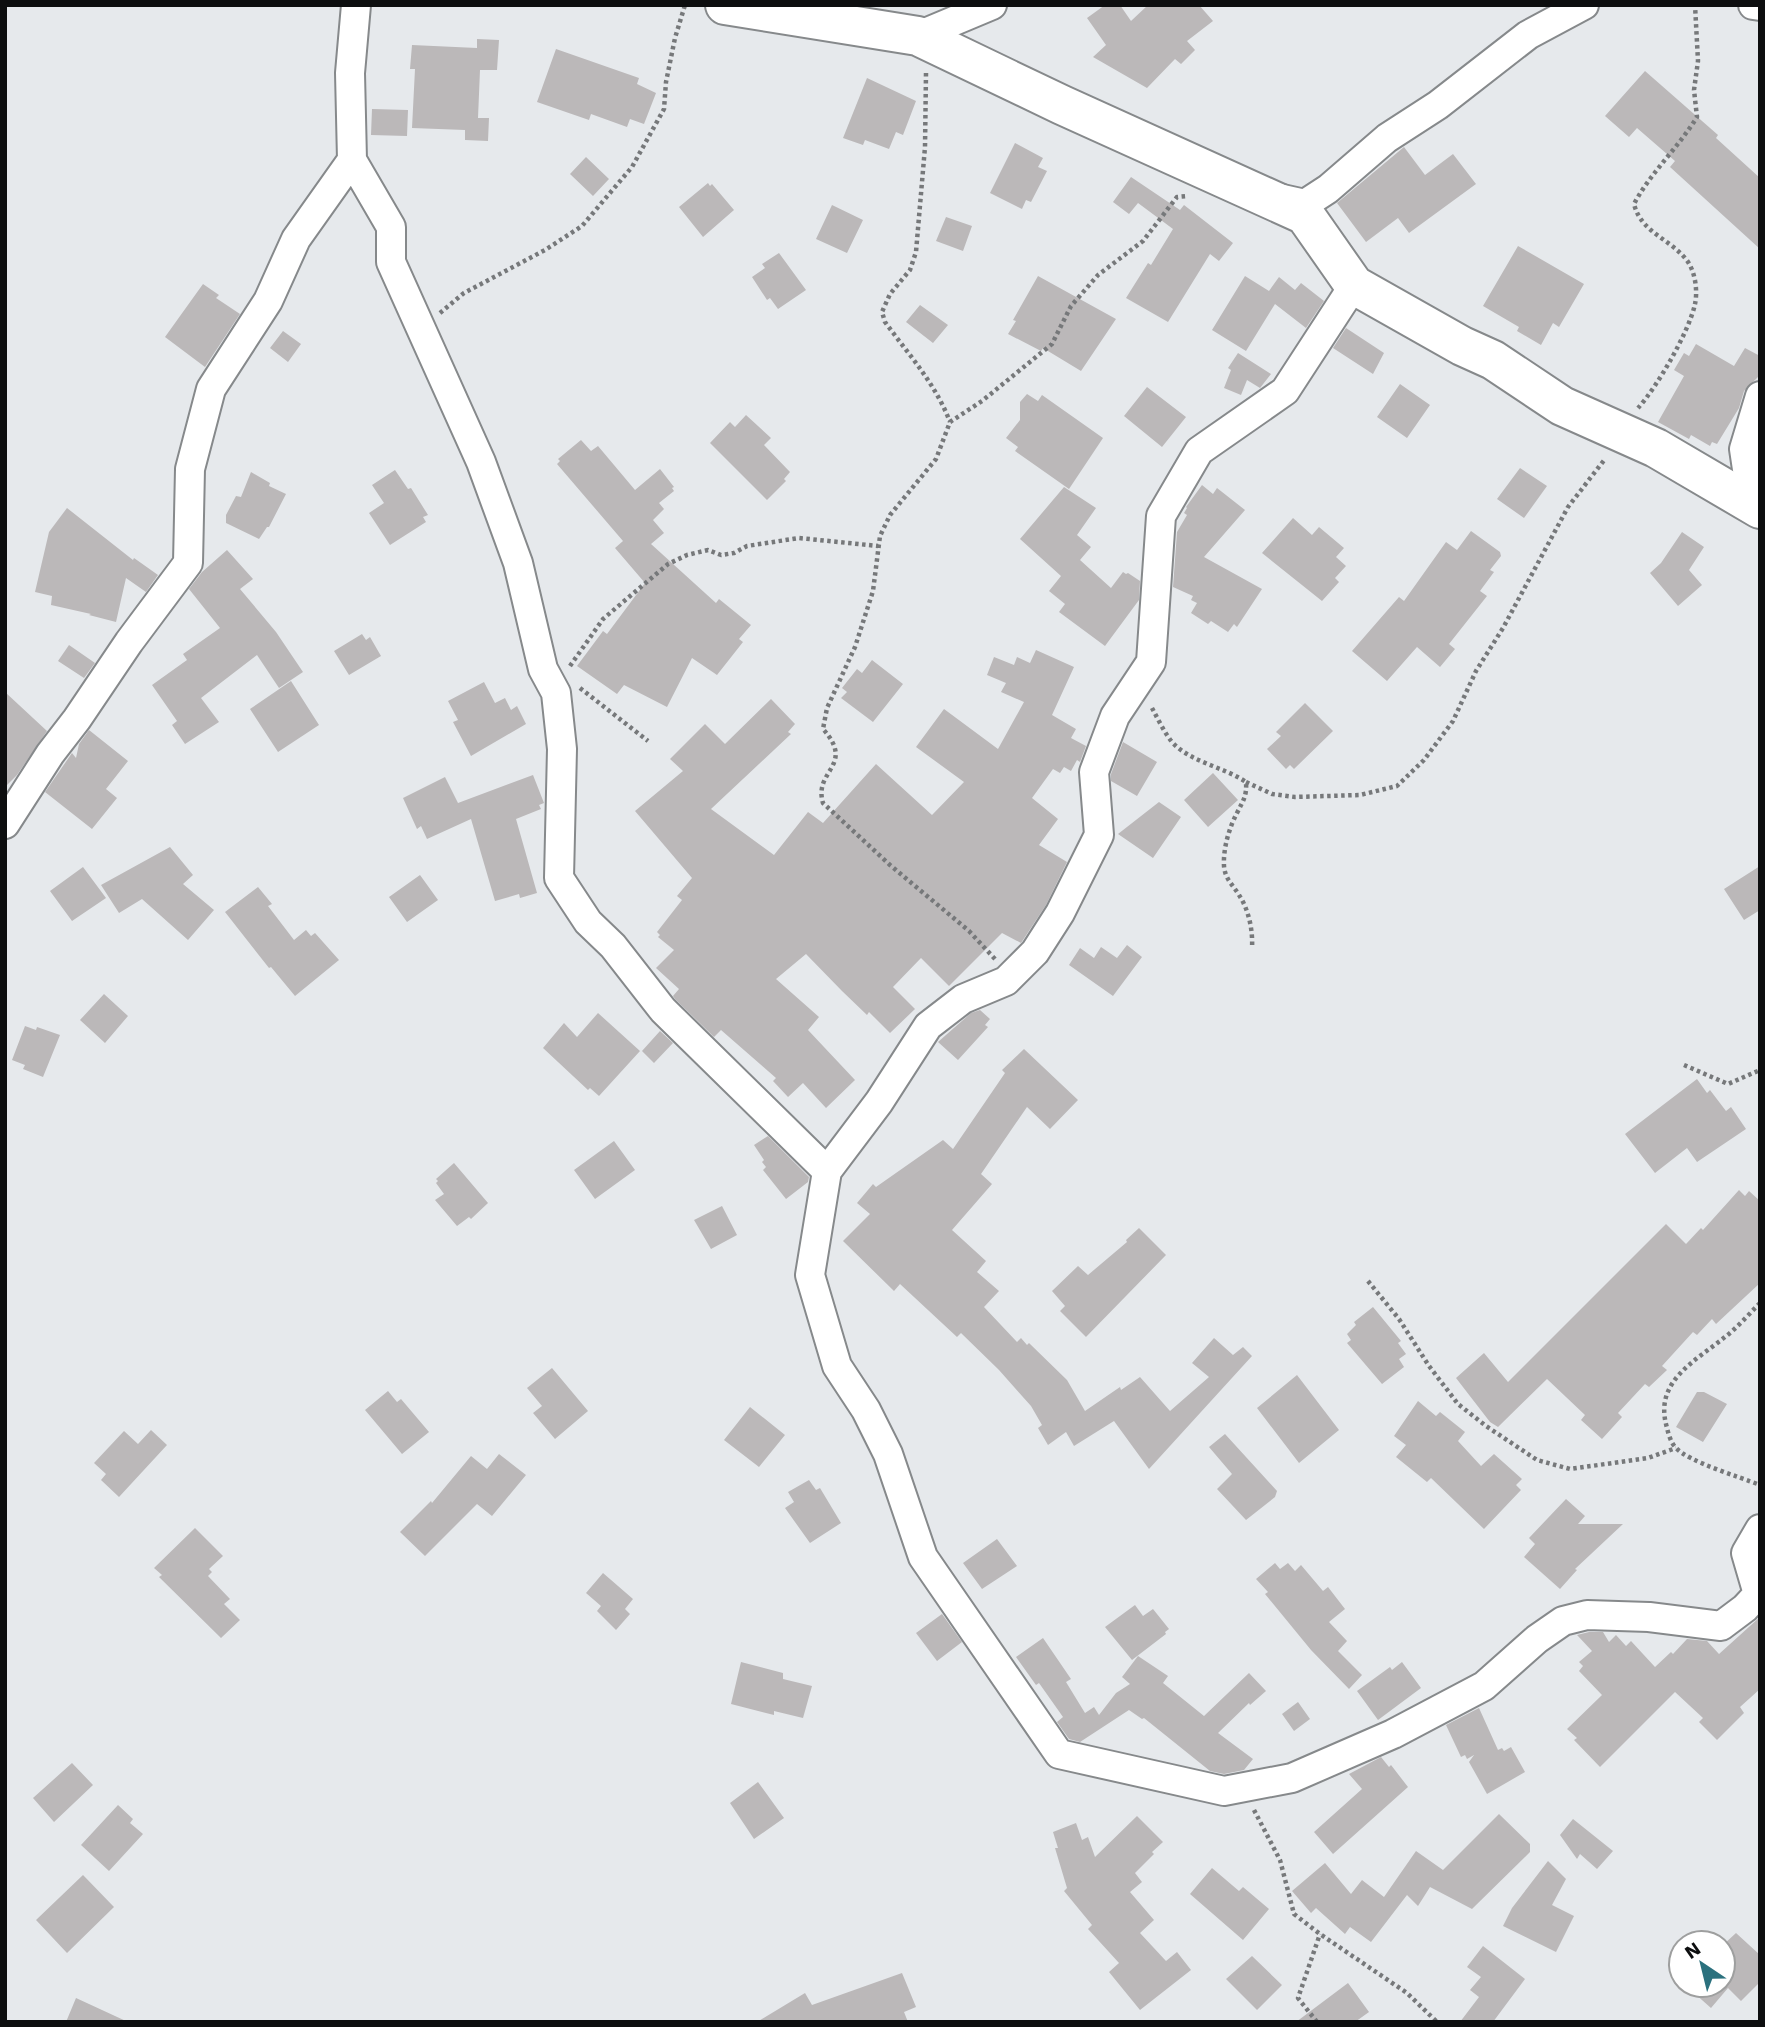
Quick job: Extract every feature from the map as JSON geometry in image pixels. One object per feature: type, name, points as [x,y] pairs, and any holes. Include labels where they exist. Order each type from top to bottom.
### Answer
[{"type":"main road","points":[[725,5],[930,41],[1062,105],[1305,215],[1354,285],[1462,346],[1493,360],[1562,406],[1656,448],[1760,509]]},
{"type":"street","points":[[356,5],[350,73],[352,160],[391,227],[391,262],[481,462],[518,563],[553,672],[562,749],[558,878],[588,922],[613,946],[663,1010],[828,1171]]},
{"type":"street","points":[[930,41],[992,5]]},
{"type":"street","points":[[1259,193],[1305,204],[1328,190],[1387,138],[1438,105],[1528,35],[1584,5]]},
{"type":"street","points":[[1753,5],[1760,6]]},
{"type":"street","points":[[5,824],[50,754],[188,563],[190,469],[211,389],[268,302],[296,239],[352,160]]},
{"type":"street","points":[[1354,285],[1285,391],[1199,451],[1161,516],[1151,662],[1115,716],[1094,772],[1099,835],[1060,913],[1035,952],[1006,981],[963,999],[928,1026],[879,1102],[828,1171],[810,1275],[824,1329],[837,1366],[866,1410],[888,1454],[923,1557],[1059,1754],[1224,1791],[1292,1777],[1393,1734],[1483,1686],[1563,1621],[1587,1615],[1636,1616],[1721,1626],[1758,1594],[1746,1553],[1760,1529]]},
{"type":"street","points":[[1760,396],[1744,449],[1748,476],[1758,491],[1760,509]]},
{"type":"path","points":[[421,330],[464,293],[545,250],[582,226],[632,167],[664,109],[675,38],[685,5]]},
{"type":"path","points":[[1151,662],[1150,705],[1172,742],[1185,752],[1272,794],[1295,797],[1360,795],[1397,786],[1424,760],[1453,721],[1476,671],[1503,628],[1568,507],[1602,465],[1618,431],[1647,398],[1677,348],[1696,303],[1695,275],[1685,257],[1637,217],[1634,204],[1645,184],[1686,135],[1697,117],[1694,90],[1698,61],[1695,5]]},
{"type":"path","points":[[930,41],[930,62],[925,77],[925,147],[916,252],[909,270],[890,294],[882,312],[885,322],[924,372],[950,422]]},
{"type":"path","points":[[1010,977],[968,931],[822,803],[822,783],[834,764],[836,749],[823,729],[824,722],[844,667],[855,647],[873,591],[880,536],[890,515],[936,459],[950,422],[982,401],[1052,344],[1071,306],[1098,275],[1143,241],[1177,197],[1190,196]]},
{"type":"path","points":[[648,741],[553,672],[603,619],[668,564],[687,555],[708,550],[721,555],[734,554],[747,546],[799,538],[878,546]]},
{"type":"path","points":[[1246,782],[1247,796],[1236,814],[1224,854],[1224,871],[1247,913],[1253,932],[1252,948]]},
{"type":"path","points":[[1684,1066],[1728,1084],[1760,1070]]},
{"type":"path","points":[[1368,1281],[1399,1319],[1429,1366],[1458,1404],[1537,1460],[1570,1469],[1648,1458],[1676,1448]]},
{"type":"path","points":[[1760,1303],[1726,1337],[1677,1375],[1668,1392],[1664,1414],[1668,1434],[1676,1448],[1691,1458],[1760,1485]]},
{"type":"path","points":[[1242,1788],[1280,1860],[1294,1914],[1408,1993],[1437,2022]]},
{"type":"path","points":[[1317,2022],[1298,1998],[1320,1934]]},
{"type":"building","points":[[1105,5],[1120,5],[1131,21],[1148,5],[1199,5],[1213,21],[1187,41],[1195,50],[1181,64],[1175,59],[1147,88],[1093,57],[1106,45],[1087,18]]},
{"type":"building","points":[[477,39],[499,40],[497,70],[480,70],[478,118],[489,118],[488,141],[465,140],[465,130],[412,128],[415,69],[410,69],[412,45],[477,48]]},
{"type":"building","points":[[556,49],[639,78],[637,84],[656,93],[644,124],[630,119],[627,127],[591,114],[589,120],[537,102]]},
{"type":"building","points":[[1645,71],[1718,135],[1716,138],[1760,178],[1760,249],[1670,167],[1675,161],[1637,128],[1629,137],[1605,116]]},
{"type":"building","points":[[867,78],[916,101],[903,135],[896,132],[889,149],[865,140],[863,145],[843,138]]},
{"type":"building","points":[[372,109],[408,110],[407,136],[371,135]]},
{"type":"building","points":[[1015,143],[1043,158],[1038,167],[1047,171],[1031,202],[1026,200],[1022,209],[990,193]]},
{"type":"building","points":[[1404,147],[1425,175],[1453,154],[1476,184],[1409,233],[1398,218],[1366,242],[1337,203]]},
{"type":"building","points":[[586,157],[609,179],[593,196],[570,174]]},
{"type":"building","points":[[1131,177],[1180,210],[1184,205],[1233,243],[1219,261],[1210,254],[1168,322],[1126,298],[1173,229],[1138,203],[1129,214],[1113,202]]},
{"type":"building","points":[[708,183],[710,186],[712,184],[734,210],[703,237],[679,207]]},
{"type":"building","points":[[832,205],[863,220],[847,253],[816,239]]},
{"type":"building","points":[[946,217],[972,226],[963,251],[936,241]]},
{"type":"building","points":[[1518,246],[1584,284],[1559,327],[1553,323],[1541,345],[1517,331],[1519,327],[1483,306]]},
{"type":"building","points":[[779,253],[806,290],[778,309],[770,298],[767,300],[752,277],[765,268],[762,264]]},
{"type":"building","points":[[1038,276],[1116,319],[1081,371],[1043,348],[1041,351],[1008,334]]},
{"type":"building","points":[[1245,276],[1269,291],[1279,277],[1295,290],[1301,283],[1324,301],[1306,328],[1275,304],[1246,351],[1212,330]]},
{"type":"building","points":[[203,284],[219,295],[216,298],[240,314],[205,367],[165,337]]},
{"type":"building","points":[[920,305],[948,325],[933,343],[906,322]]},
{"type":"building","points":[[1346,328],[1384,353],[1373,374],[1333,348]]},
{"type":"building","points":[[283,331],[301,344],[288,362],[270,348]]},
{"type":"building","points":[[1696,344],[1734,366],[1745,348],[1760,356],[1760,375],[1744,391],[1739,408],[1717,444],[1712,442],[1710,446],[1691,435],[1689,439],[1658,422],[1684,376],[1674,370],[1684,353],[1689,356]]},
{"type":"building","points":[[1238,353],[1271,374],[1260,388],[1247,380],[1241,395],[1224,388],[1231,370],[1228,368]]},
{"type":"building","points":[[1400,384],[1430,405],[1407,438],[1377,417]]},
{"type":"building","points":[[1147,387],[1186,417],[1162,447],[1124,416]]},
{"type":"building","points":[[1027,394],[1038,401],[1042,395],[1103,438],[1069,489],[1015,451],[1018,447],[1006,438],[1020,420],[1020,402]]},
{"type":"building","points":[[746,415],[771,438],[764,445],[790,472],[784,479],[786,481],[767,500],[710,443],[730,422],[735,427]]},
{"type":"building","points":[[581,440],[591,451],[598,446],[635,490],[660,469],[674,487],[674,491],[659,503],[664,509],[653,520],[664,533],[651,544],[716,603],[719,599],[751,625],[739,639],[743,642],[717,675],[692,658],[667,707],[624,685],[617,694],[577,666],[603,631],[607,634],[645,583],[615,548],[623,541],[557,464],[560,461],[558,459]]},
{"type":"building","points":[[1520,468],[1547,486],[1524,518],[1497,499]]},
{"type":"building","points":[[395,470],[408,489],[411,488],[428,515],[423,517],[426,522],[390,545],[369,513],[384,503],[372,485]]},
{"type":"building","points":[[251,472],[270,483],[269,486],[286,494],[269,527],[259,539],[226,523],[226,515],[236,496],[241,497]]},
{"type":"building","points":[[1202,485],[1213,494],[1217,488],[1245,510],[1204,557],[1262,589],[1237,627],[1234,624],[1228,632],[1191,613],[1197,603],[1191,600],[1193,596],[1173,587],[1177,532],[1187,515],[1184,513],[1186,507]]},
{"type":"building","points":[[1064,487],[1096,508],[1077,535],[1091,547],[1080,560],[1111,588],[1123,572],[1140,581],[1139,600],[1105,646],[1059,612],[1065,604],[1049,591],[1061,576],[1020,539]]},
{"type":"building","points":[[67,508],[133,560],[134,558],[158,575],[146,592],[126,578],[116,622],[51,605],[52,596],[35,592],[49,532]]},
{"type":"building","points":[[1293,518],[1312,535],[1319,527],[1344,548],[1336,557],[1346,566],[1335,578],[1339,582],[1322,601],[1262,553]]},
{"type":"building","points":[[1471,531],[1500,552],[1501,556],[1490,570],[1494,572],[1480,591],[1487,596],[1449,644],[1455,649],[1440,667],[1417,647],[1387,681],[1352,651],[1399,597],[1404,601],[1446,542],[1457,550]]},
{"type":"building","points":[[1682,532],[1704,547],[1689,570],[1702,585],[1678,606],[1650,573],[1661,563]]},
{"type":"building","points":[[227,550],[253,579],[240,589],[276,632],[303,672],[279,688],[257,655],[201,698],[219,722],[185,744],[172,725],[177,721],[152,685],[187,660],[183,654],[220,628],[189,589],[202,572]]},
{"type":"building","points":[[362,634],[366,640],[370,637],[381,656],[349,675],[334,651]]},
{"type":"building","points":[[69,645],[95,663],[84,678],[58,661]]},
{"type":"building","points":[[1036,650],[1074,667],[1052,715],[1076,729],[1071,738],[1086,746],[1080,762],[1077,760],[1071,771],[1064,767],[1060,773],[1053,769],[1032,798],[1058,819],[1039,845],[1067,862],[1046,905],[1021,943],[1002,933],[949,986],[921,958],[893,987],[915,1009],[890,1033],[869,1012],[867,1015],[806,954],[776,979],[819,1017],[808,1030],[855,1080],[826,1108],[803,1083],[788,1097],[773,1081],[776,1078],[721,1030],[714,1037],[675,999],[673,996],[679,989],[656,968],[674,950],[658,937],[660,935],[657,932],[682,900],[677,896],[692,878],[635,811],[683,771],[670,759],[705,724],[725,744],[771,699],[795,724],[788,732],[791,734],[711,809],[774,855],[808,812],[823,823],[876,764],[932,815],[964,782],[916,747],[944,709],[998,749],[1024,702],[1001,692],[1006,683],[987,675],[994,657],[1014,665],[1017,657],[1030,663]]},
{"type":"building","points":[[872,660],[903,684],[873,722],[841,698],[847,692],[842,688],[857,669],[862,673]]},
{"type":"building","points":[[291,681],[319,725],[278,752],[250,709]]},
{"type":"building","points":[[484,682],[495,703],[505,698],[511,710],[517,706],[526,724],[471,756],[453,722],[458,720],[448,701]]},
{"type":"building","points":[[5,692],[47,731],[17,775],[5,787]]},
{"type":"building","points":[[1305,703],[1333,731],[1294,769],[1290,765],[1286,769],[1267,749],[1281,736],[1276,732]]},
{"type":"building","points":[[89,730],[128,761],[106,789],[117,798],[92,829],[45,792],[72,753],[76,758],[79,744]]},
{"type":"building","points":[[1123,742],[1157,762],[1137,796],[1111,781]]},
{"type":"building","points":[[1213,773],[1238,800],[1208,827],[1184,800]]},
{"type":"building","points":[[533,775],[544,803],[539,805],[541,809],[516,819],[537,893],[520,898],[519,894],[495,901],[471,819],[427,839],[421,826],[417,829],[403,798],[445,777],[458,803]]},
{"type":"building","points":[[1159,802],[1181,817],[1153,858],[1118,834]]},
{"type":"building","points":[[170,847],[193,875],[183,884],[214,910],[188,940],[142,899],[119,913],[101,885]]},
{"type":"building","points":[[1760,866],[1760,910],[1744,920],[1724,889]]},
{"type":"building","points":[[83,867],[106,898],[72,921],[50,891]]},
{"type":"building","points":[[420,875],[438,900],[407,922],[389,897]]},
{"type":"building","points":[[258,887],[272,904],[268,906],[294,940],[306,930],[311,936],[315,933],[339,960],[295,996],[225,912]]},
{"type":"building","points":[[1127,945],[1142,957],[1113,996],[1069,965],[1080,948],[1094,958],[1101,947],[1117,958]]},
{"type":"building","points":[[104,994],[128,1016],[105,1043],[80,1020]]},
{"type":"building","points":[[980,1010],[990,1019],[985,1025],[988,1027],[958,1060],[938,1042],[971,1013]]},
{"type":"building","points":[[598,1013],[640,1051],[599,1096],[590,1088],[588,1090],[543,1048],[564,1023],[577,1037]]},
{"type":"building","points":[[25,1026],[60,1035],[43,1077],[23,1069],[25,1065],[12,1060]]},
{"type":"building","points":[[660,1031],[673,1043],[654,1063],[642,1051]]},
{"type":"building","points":[[1024,1049],[1078,1100],[1050,1129],[1027,1107],[981,1174],[992,1184],[952,1230],[986,1261],[977,1272],[999,1291],[984,1307],[1017,1342],[1021,1338],[1027,1345],[1029,1343],[1067,1380],[1085,1411],[1140,1377],[1170,1411],[1209,1377],[1192,1363],[1214,1338],[1233,1355],[1243,1347],[1252,1356],[1149,1469],[1114,1421],[1074,1446],[1066,1432],[1048,1445],[1038,1428],[1042,1425],[1031,1406],[999,1370],[961,1333],[957,1337],[900,1284],[894,1291],[843,1241],[870,1214],[857,1203],[873,1184],[876,1187],[943,1140],[953,1149],[1005,1073],[1002,1070]]},
{"type":"building","points":[[1697,1079],[1707,1093],[1710,1090],[1726,1111],[1731,1107],[1746,1129],[1697,1162],[1687,1148],[1655,1173],[1625,1134]]},
{"type":"building","points":[[768,1136],[809,1177],[808,1182],[786,1199],[763,1170],[766,1167],[762,1162],[764,1160],[754,1145]]},
{"type":"building","points":[[614,1141],[635,1170],[595,1199],[574,1170]]},
{"type":"building","points":[[454,1163],[488,1203],[471,1219],[469,1217],[457,1226],[435,1200],[444,1194],[436,1179]]},
{"type":"building","points":[[1739,1190],[1745,1196],[1749,1191],[1760,1201],[1760,1283],[1716,1324],[1712,1319],[1697,1335],[1693,1332],[1662,1366],[1667,1370],[1649,1387],[1645,1384],[1618,1413],[1622,1417],[1602,1439],[1581,1420],[1585,1415],[1547,1379],[1498,1427],[1490,1422],[1456,1378],[1484,1353],[1508,1382],[1666,1224],[1686,1244],[1701,1228],[1703,1230]]},
{"type":"building","points":[[722,1206],[737,1235],[711,1249],[694,1220]]},
{"type":"building","points":[[1139,1228],[1166,1255],[1086,1337],[1060,1311],[1065,1306],[1052,1291],[1078,1266],[1088,1275],[1127,1242]]},
{"type":"building","points":[[1373,1307],[1401,1341],[1398,1343],[1406,1354],[1399,1359],[1404,1367],[1382,1384],[1347,1343],[1351,1340],[1347,1334],[1356,1325],[1354,1322]]},
{"type":"building","points":[[552,1368],[588,1411],[555,1439],[533,1413],[542,1406],[527,1388]]},
{"type":"building","points":[[1297,1375],[1339,1430],[1299,1463],[1257,1408]]},
{"type":"building","points":[[388,1391],[397,1402],[401,1399],[429,1432],[402,1454],[365,1410]]},
{"type":"building","points":[[1697,1392],[1704,1392],[1727,1404],[1703,1442],[1676,1427]]},
{"type":"building","points":[[1418,1401],[1436,1416],[1440,1412],[1465,1432],[1458,1441],[1481,1466],[1494,1454],[1522,1479],[1516,1485],[1521,1490],[1484,1529],[1431,1478],[1427,1482],[1396,1457],[1406,1445],[1394,1436]]},
{"type":"building","points":[[750,1407],[785,1435],[759,1467],[724,1440]]},
{"type":"building","points":[[151,1430],[167,1445],[119,1497],[101,1480],[106,1474],[94,1463],[124,1431],[138,1444]]},
{"type":"building","points":[[1225,1434],[1277,1491],[1275,1497],[1246,1520],[1217,1489],[1232,1474],[1209,1447]]},
{"type":"building","points":[[499,1454],[526,1475],[492,1516],[477,1504],[425,1556],[400,1532],[431,1501],[432,1503],[471,1456],[487,1469]]},
{"type":"building","points":[[809,1480],[816,1490],[820,1488],[841,1523],[810,1543],[785,1508],[794,1502],[788,1492]]},
{"type":"building","points":[[1566,1499],[1585,1516],[1578,1524],[1623,1524],[1575,1569],[1577,1570],[1560,1589],[1524,1557],[1535,1544],[1529,1538]]},
{"type":"building","points":[[195,1528],[223,1556],[209,1569],[212,1572],[208,1576],[230,1599],[224,1604],[240,1620],[221,1638],[159,1577],[162,1575],[154,1568]]},
{"type":"building","points":[[997,1539],[1017,1566],[982,1589],[963,1563]]},
{"type":"building","points":[[1275,1563],[1280,1569],[1288,1563],[1295,1571],[1301,1565],[1323,1591],[1328,1587],[1345,1609],[1329,1622],[1347,1641],[1338,1651],[1362,1675],[1349,1689],[1311,1650],[1256,1579]]},
{"type":"building","points":[[603,1573],[633,1599],[625,1609],[630,1614],[616,1630],[597,1611],[601,1606],[586,1593]]},
{"type":"building","points":[[1135,1605],[1143,1616],[1153,1609],[1169,1629],[1132,1660],[1105,1627]]},
{"type":"building","points":[[942,1614],[962,1642],[937,1661],[916,1633]]},
{"type":"building","points":[[1760,1617],[1760,1689],[1740,1707],[1744,1713],[1717,1740],[1699,1722],[1703,1718],[1675,1692],[1600,1767],[1567,1729],[1602,1695],[1579,1671],[1583,1666],[1579,1662],[1592,1651],[1577,1635],[1603,1632],[1609,1642],[1616,1635],[1626,1646],[1631,1641],[1655,1667],[1687,1639],[1707,1641],[1719,1654]]},
{"type":"building","points":[[1043,1638],[1071,1679],[1066,1682],[1085,1713],[1094,1707],[1099,1715],[1116,1693],[1130,1684],[1122,1677],[1138,1656],[1168,1676],[1163,1683],[1204,1716],[1249,1673],[1266,1691],[1250,1705],[1249,1703],[1218,1733],[1253,1759],[1244,1770],[1224,1774],[1210,1771],[1144,1718],[1129,1710],[1080,1742],[1069,1739],[1057,1722],[1063,1717],[1016,1657]]},
{"type":"building","points":[[741,1662],[783,1673],[783,1679],[812,1686],[803,1718],[774,1711],[774,1715],[731,1704]]},
{"type":"building","points":[[1402,1662],[1421,1688],[1378,1720],[1357,1691],[1390,1667],[1392,1670]]},
{"type":"building","points":[[1298,1702],[1310,1719],[1294,1731],[1282,1714]]},
{"type":"building","points":[[1479,1708],[1498,1750],[1502,1748],[1504,1751],[1511,1747],[1525,1772],[1487,1794],[1469,1762],[1474,1755],[1467,1759],[1465,1755],[1461,1757],[1446,1725]]},
{"type":"building","points":[[1381,1757],[1408,1787],[1333,1854],[1314,1832],[1362,1789],[1349,1774]]},
{"type":"building","points":[[72,1763],[93,1785],[54,1822],[33,1798]]},
{"type":"building","points":[[758,1782],[784,1818],[754,1839],[730,1803]]},
{"type":"building","points":[[118,1805],[133,1819],[130,1823],[143,1834],[109,1871],[81,1845]]},
{"type":"building","points":[[1499,1814],[1530,1844],[1530,1852],[1472,1909],[1430,1887],[1418,1906],[1407,1895],[1371,1942],[1350,1927],[1345,1934],[1316,1908],[1311,1913],[1292,1891],[1325,1863],[1351,1894],[1362,1880],[1384,1897],[1416,1851],[1443,1870]]},
{"type":"building","points":[[1137,1816],[1163,1842],[1135,1873],[1142,1882],[1130,1892],[1154,1920],[1140,1933],[1166,1961],[1177,1952],[1191,1970],[1140,2010],[1109,1972],[1119,1963],[1088,1929],[1092,1925],[1064,1891],[1067,1888],[1053,1832],[1076,1823],[1082,1840],[1088,1837],[1095,1857]]},
{"type":"building","points":[[1573,1819],[1613,1851],[1597,1869],[1580,1854],[1577,1859],[1560,1835]]},
{"type":"building","points":[[1548,1861],[1566,1879],[1552,1905],[1574,1916],[1556,1952],[1503,1926],[1512,1908]]},
{"type":"building","points":[[1212,1868],[1239,1891],[1243,1887],[1269,1909],[1243,1940],[1190,1894]]},
{"type":"building","points":[[83,1875],[114,1907],[67,1953],[36,1920]]},
{"type":"building","points":[[1737,1934],[1760,1955],[1760,1982],[1741,2001],[1737,1997]]},
{"type":"building","points":[[1483,1946],[1525,1979],[1493,2022],[1460,2022],[1479,1997],[1470,1990],[1481,1977],[1467,1967]]},
{"type":"building","points":[[1252,1956],[1282,1985],[1257,2010],[1226,1979]]},
{"type":"building","points":[[902,1973],[916,2007],[904,2012],[908,2022],[757,2022],[805,1993],[812,2005]]},
{"type":"building","points":[[1348,1983],[1369,2012],[1355,2022],[1296,2022]]},
{"type":"building","points":[[76,1998],[128,2022],[66,2022]]},
{"type":"building","points":[[1701,1999],[1719,1999],[1711,2008]]}]
